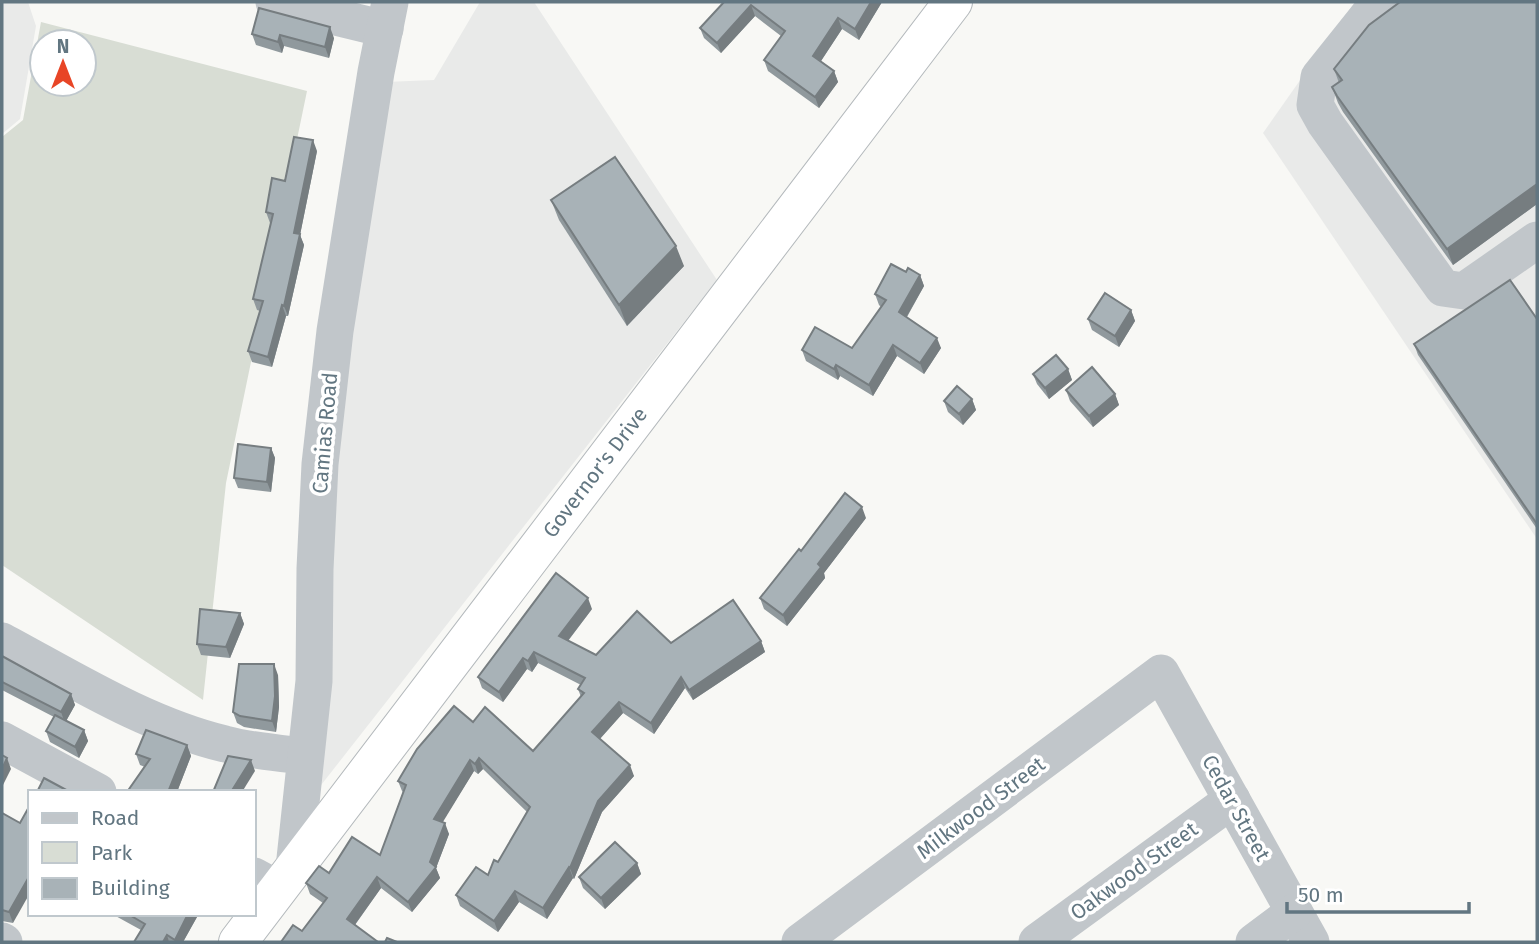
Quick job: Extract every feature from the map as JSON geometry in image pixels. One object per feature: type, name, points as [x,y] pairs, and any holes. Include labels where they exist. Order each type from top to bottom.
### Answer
[{"type":"highway","name":"Governor's Drive","points":[[256,911],[275,878],[953,2]]},
{"type":"highway","name":"Governor's Drive","points":[[238,942],[253,916]]},
{"type":"street","points":[[274,2],[387,15]]},
{"type":"street","points":[[1379,2],[1319,77],[1315,105],[1325,123],[1443,288],[1464,290],[1537,240]]},
{"type":"street","name":"Camias Road","points":[[275,878],[305,756],[314,681],[320,464],[335,331],[387,15]]},
{"type":"street","points":[[2,641],[128,709],[193,734],[225,744],[305,756]]},
{"type":"street","name":"Cedar Street","points":[[1161,673],[1303,927]]},
{"type":"street","name":"Milkwood Street","points":[[800,942],[1161,673]]},
{"type":"street","points":[[2,740],[94,790]]},
{"type":"street","name":"Oakwood Street","points":[[1037,942],[1232,800]]},
{"type":"street","points":[[1254,942],[1303,927]]},
{"type":"shaded area","points":[[2,2],[28,2],[36,26],[28,28],[28,72],[20,119],[2,134]]},
{"type":"shaded area","points":[[480,2],[534,2],[717,280],[318,789],[325,470],[385,82],[434,80]]},
{"type":"shaded area","points":[[1355,2],[1537,2],[1537,539],[1263,133]]},
{"type":"green space","points":[[41,22],[64,28],[40,28]]},
{"type":"green space","points":[[98,37],[307,91],[226,483],[203,700],[2,565],[2,137],[23,120],[28,93],[28,98],[98,98]]},
{"type":"building","points":[[724,2],[871,2],[855,29],[838,18],[813,56],[834,71],[815,97],[764,60],[785,31],[751,5],[717,43],[700,28]]},
{"type":"building","points":[[1400,2],[1537,2],[1537,184],[1447,249],[1332,87],[1342,80],[1334,69],[1369,25]]},
{"type":"building","points":[[259,8],[330,27],[325,47],[280,35],[278,42],[252,34]]},
{"type":"building","points":[[294,137],[313,140],[294,233],[300,234],[284,306],[282,305],[268,357],[248,351],[263,301],[253,299],[273,214],[266,212],[272,178],[285,181]]},
{"type":"building","points":[[615,157],[676,246],[619,305],[551,200]]},
{"type":"building","points":[[891,264],[906,272],[908,268],[920,275],[899,312],[937,338],[920,363],[893,345],[869,385],[836,365],[834,369],[802,350],[815,327],[852,348],[886,300],[875,294]]},
{"type":"building","points":[[1510,280],[1537,319],[1537,524],[1414,344]]},
{"type":"building","points":[[1105,293],[1131,310],[1115,336],[1088,319]]},
{"type":"building","points":[[1056,355],[1068,369],[1045,388],[1033,374]]},
{"type":"building","points":[[1092,367],[1115,394],[1089,416],[1066,390]]},
{"type":"building","points":[[957,386],[972,399],[959,414],[944,401]]},
{"type":"building","points":[[238,444],[271,448],[267,482],[234,478]]},
{"type":"building","points":[[845,493],[862,507],[818,564],[821,567],[783,615],[760,598],[799,549],[801,551]]},
{"type":"building","points":[[556,573],[588,598],[559,636],[596,655],[637,611],[671,643],[733,600],[761,641],[689,690],[681,677],[651,723],[619,702],[592,732],[630,765],[598,801],[570,868],[543,908],[515,891],[494,921],[456,895],[476,867],[488,875],[494,860],[498,862],[530,807],[479,758],[475,764],[470,760],[434,819],[445,823],[430,862],[436,867],[408,902],[377,877],[347,919],[378,942],[281,942],[293,925],[302,931],[327,898],[306,883],[319,866],[329,873],[352,837],[380,855],[406,785],[398,781],[417,749],[454,706],[473,722],[485,707],[533,751],[584,693],[578,689],[585,678],[534,652],[528,661],[523,658],[499,692],[478,677]]},
{"type":"building","points":[[200,609],[240,613],[226,647],[197,644]]},
{"type":"building","points":[[2,656],[71,694],[61,712],[2,682]]},
{"type":"building","points":[[239,664],[274,664],[275,696],[272,721],[240,716],[233,712]]},
{"type":"building","points":[[55,715],[84,730],[75,747],[46,731]]},
{"type":"building","points":[[146,730],[187,745],[169,790],[128,790],[150,759],[136,754]]},
{"type":"building","points":[[2,755],[7,758],[2,769]]},
{"type":"building","points":[[228,756],[251,760],[232,790],[214,790]]},
{"type":"building","points":[[44,778],[66,790],[38,790]]},
{"type":"building","points":[[28,809],[28,879],[9,912],[2,910],[2,813],[20,823]]},
{"type":"building","points":[[615,842],[637,863],[601,898],[579,877]]},
{"type":"building","points":[[131,916],[187,916],[175,940],[167,935],[163,942],[134,942],[145,924]]}]
